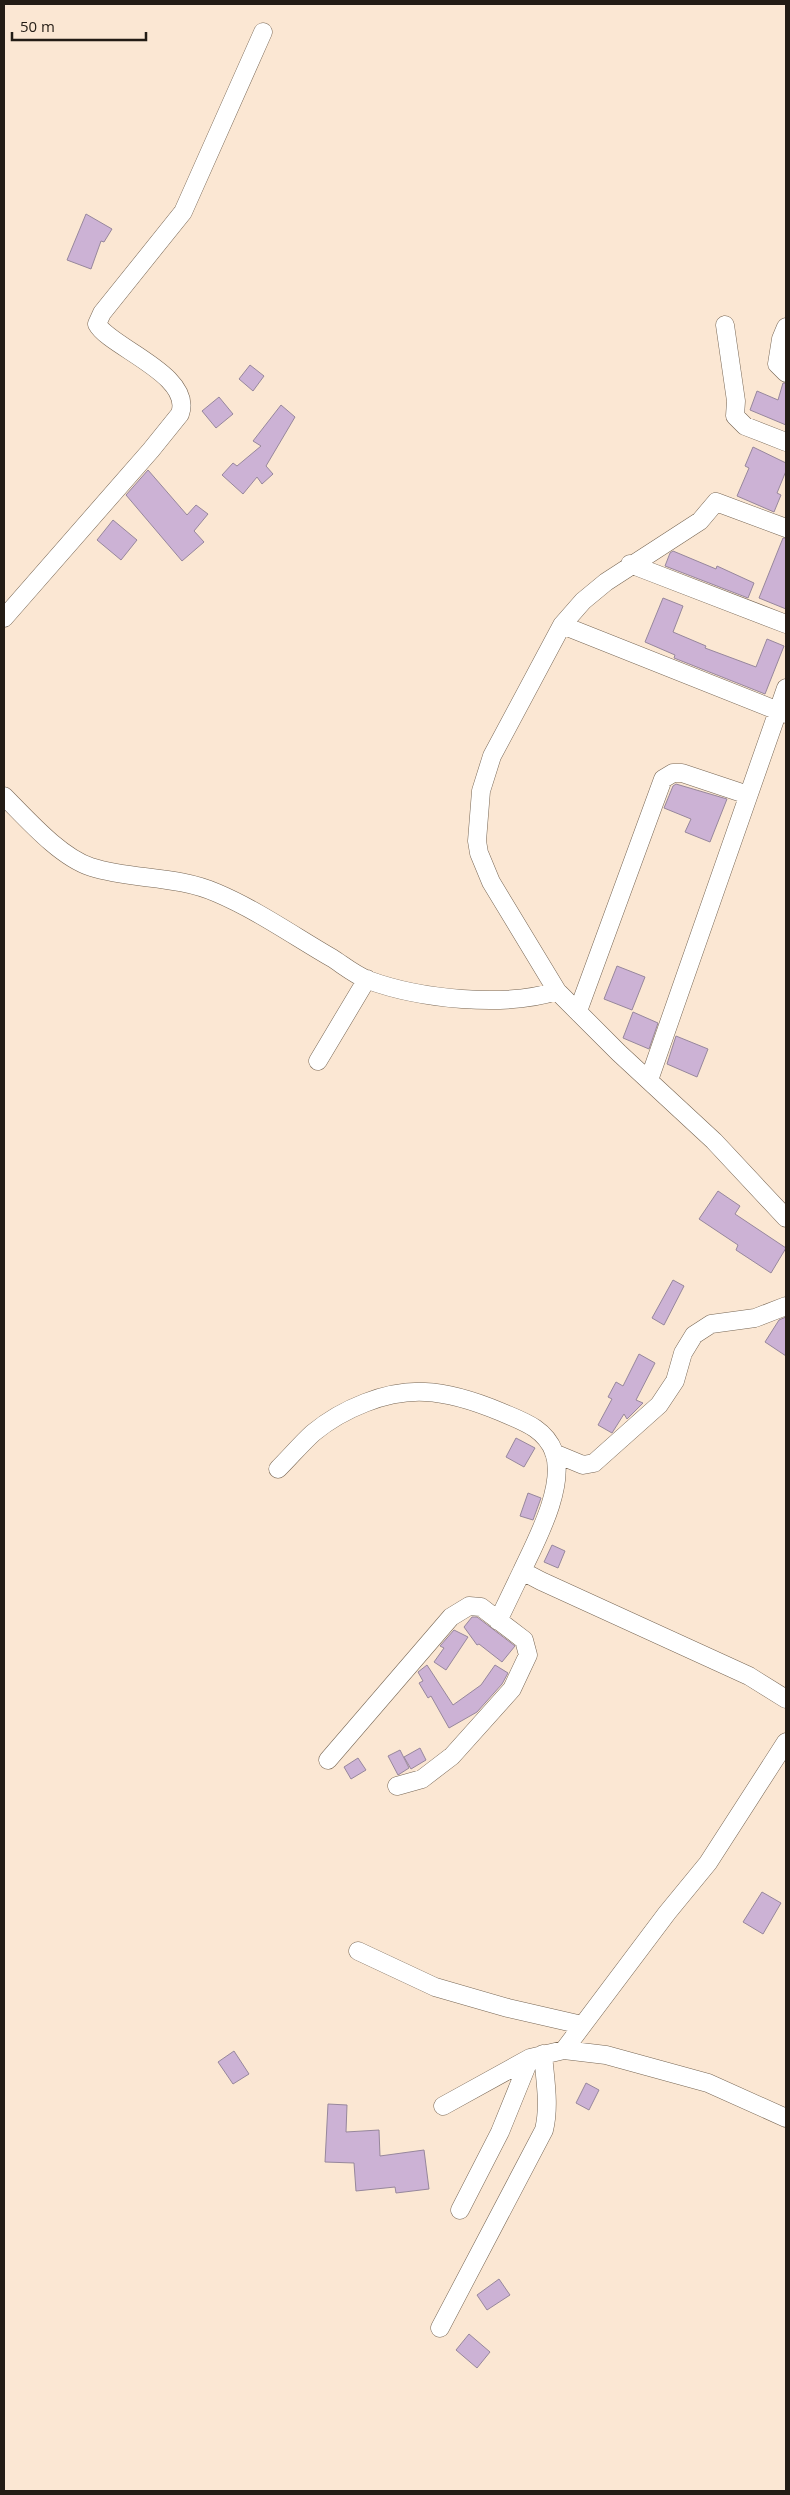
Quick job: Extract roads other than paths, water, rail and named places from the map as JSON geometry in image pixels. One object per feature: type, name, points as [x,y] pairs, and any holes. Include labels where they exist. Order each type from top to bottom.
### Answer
[{"type":"street","points":[[4,618],[152,450],[180,414],[182,408],[178,393],[154,367],[97,324],[102,313],[183,212],[262,32]]},
{"type":"street","points":[[725,325],[736,401],[735,416],[745,426],[786,442]]},
{"type":"street","points":[[786,327],[781,339],[777,364],[786,372]]},
{"type":"street","points":[[784,1213],[714,1141],[557,991],[491,882],[479,853],[477,841],[481,791],[492,756],[562,626],[583,601],[630,564],[693,526],[706,515],[716,502],[786,528]]},
{"type":"street","points":[[630,564],[786,624]]},
{"type":"street","points":[[562,626],[782,712]]},
{"type":"street","points":[[649,1080],[748,795],[782,712],[786,688]]},
{"type":"street","points":[[578,1011],[663,778],[673,773],[682,774],[748,795]]},
{"type":"street","points":[[4,796],[73,858],[90,866],[108,871],[160,877],[217,893],[367,979],[415,992],[487,1001],[519,1000],[557,991]]},
{"type":"street","points":[[318,1062],[367,979]]},
{"type":"street","points":[[554,1453],[583,1465],[594,1463],[659,1405],[674,1381],[684,1353],[694,1335],[711,1324],[755,1318],[786,1306]]},
{"type":"street","points":[[278,1469],[312,1434],[332,1420],[369,1402],[411,1392],[426,1392],[464,1398],[531,1425],[544,1436],[554,1453],[554,1488],[548,1516],[498,1621]]},
{"type":"street","points":[[522,1571],[749,1676],[786,1699]]},
{"type":"street","points":[[328,1760],[451,1616],[461,1609],[478,1605],[524,1640],[528,1650],[524,1665],[512,1689],[452,1756],[432,1774],[413,1783],[397,1786]]},
{"type":"street","points":[[564,2050],[667,1913],[708,1863],[786,1742]]},
{"type":"street","points":[[358,1951],[435,1987],[508,2008],[582,2025]]},
{"type":"street","points":[[443,2106],[536,2056],[564,2050],[606,2055],[708,2083],[786,2118]]},
{"type":"street","points":[[460,2210],[536,2056]]},
{"type":"street","points":[[440,2328],[544,2130],[548,2114],[548,2100],[536,2056]]}]
